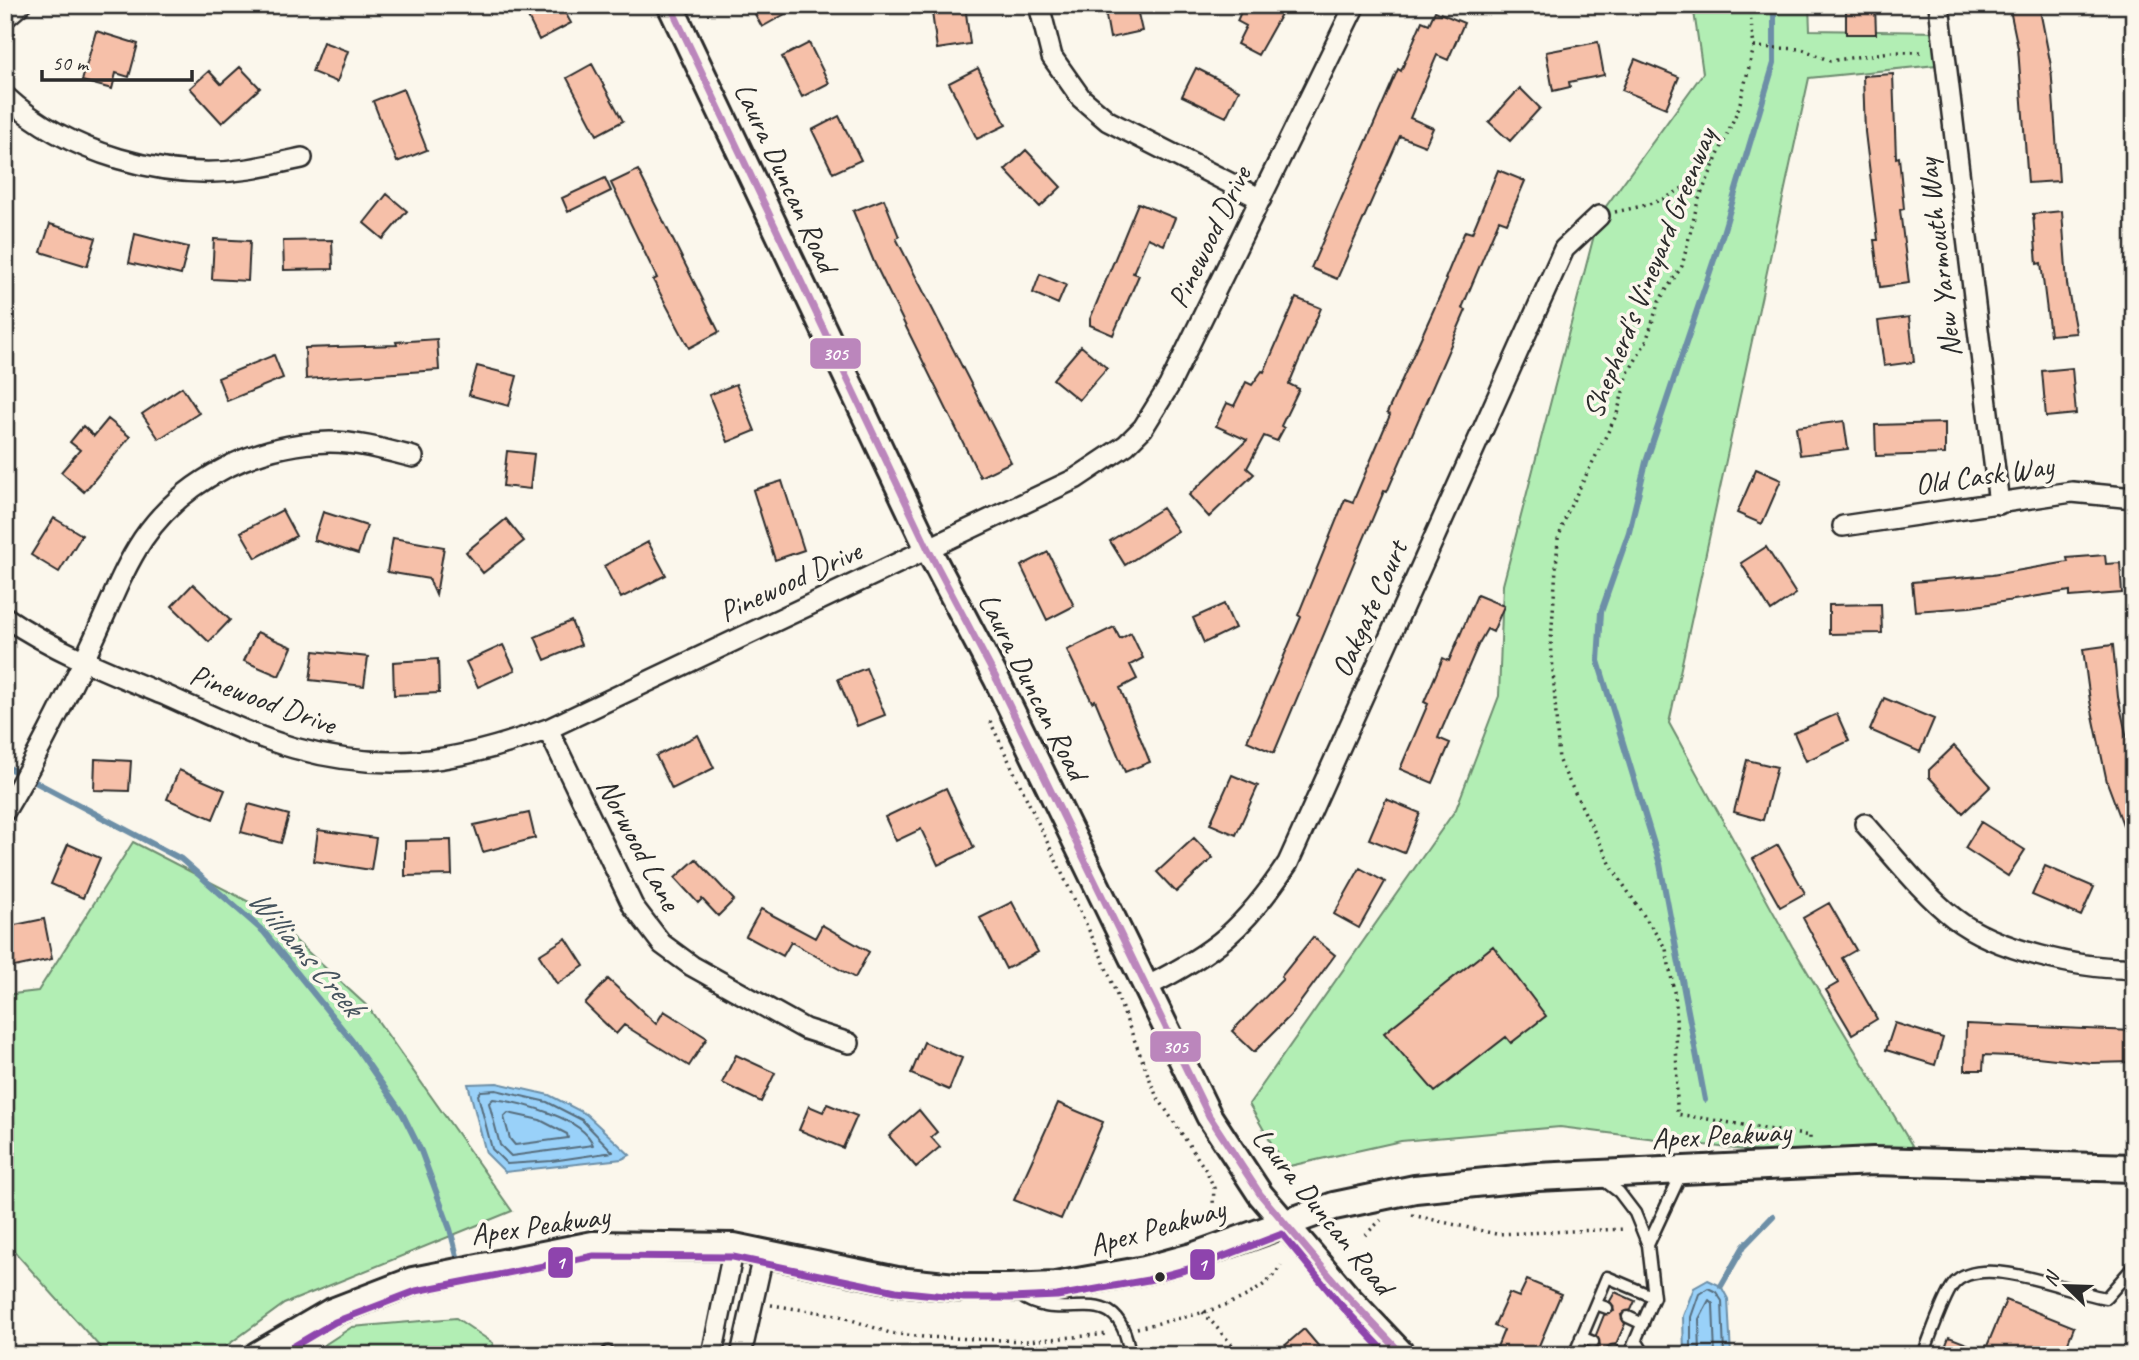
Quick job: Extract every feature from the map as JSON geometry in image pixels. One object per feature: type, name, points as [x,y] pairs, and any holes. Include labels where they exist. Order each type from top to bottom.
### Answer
[{"type":"main road","name":"Apex Peakway","points":[[258,1355],[330,1313],[425,1278],[593,1245],[734,1247],[764,1251],[897,1281],[965,1288],[1055,1286],[1145,1270],[1192,1257],[1334,1206],[1415,1189],[1596,1174],[1873,1161],[2134,1168]]},
{"type":"street","points":[[5,18],[20,5]]},
{"type":"street","name":"Laura Duncan Road","points":[[670,5],[928,548],[996,680],[1209,1116],[1260,1194],[1346,1295],[1403,1355]]},
{"type":"street","points":[[1039,5],[1052,57],[1081,98],[1108,121],[1261,199]]},
{"type":"street","name":"Pinewood Drive","points":[[5,617],[83,661],[292,748],[362,761],[439,761],[493,749],[548,729],[1075,479],[1126,445],[1143,428],[1169,386],[1355,5]]},
{"type":"street","name":"New Yarmouth Way","points":[[1939,5],[2000,504]]},
{"type":"street","points":[[5,96],[40,122],[69,138],[99,152],[136,162],[170,169],[211,171],[248,169],[302,158]]},
{"type":"street","name":"Oakgate Court","points":[[1146,987],[1208,954],[1245,921],[1288,863],[1564,249],[1599,216]]},
{"type":"street","points":[[5,810],[83,661],[125,569],[143,539],[163,514],[219,471],[246,457],[298,444],[364,444],[413,457]]},
{"type":"street","name":"Old Cask Way","points":[[1843,526],[2072,492],[2134,498]]},
{"type":"street","name":"Norwood Lane","points":[[548,729],[633,906],[662,944],[692,966],[805,1029],[849,1043]]},
{"type":"street","points":[[1865,824],[1954,919],[2001,942],[2041,957],[2102,969],[2134,968]]},
{"type":"street","points":[[712,1355],[734,1247]]},
{"type":"street","points":[[741,1355],[764,1251]]},
{"type":"lane","points":[[1648,1245],[1684,1169]]},
{"type":"lane","points":[[1596,1174],[1619,1192],[1635,1213],[1648,1245],[1654,1297],[1629,1355]]},
{"type":"lane","points":[[1923,1355],[1953,1284],[1976,1271],[2004,1272],[2080,1294],[2106,1298],[2134,1266]]},
{"type":"lane","points":[[1574,1355],[1607,1277],[1654,1297]]},
{"type":"lane","points":[[1010,1288],[1026,1300],[1050,1308],[1091,1305],[1110,1309],[1127,1333],[1130,1355]]},
{"type":"lane","points":[[1596,1304],[1607,1308]]},
{"type":"lane","points":[[1628,1317],[1643,1324]]},
{"type":"lane","points":[[1581,1337],[1592,1342]]},
{"type":"lane","points":[[1636,1340],[1645,1355]]},
{"type":"path","name":"Shepherd's Vineyard Greenway","points":[[1749,5],[1754,47],[1739,107],[1698,201],[1682,266],[1659,301],[1646,342],[1628,373],[1617,414],[1568,510],[1558,539],[1551,641],[1559,761],[1612,869],[1666,949],[1676,1002],[1677,1114],[1810,1136],[1812,1164]]},
{"type":"path","points":[[1754,47],[1802,49],[1830,61],[1890,52],[1945,51]]},
{"type":"path","points":[[1599,216],[1647,205],[1682,192],[1717,156]]},
{"type":"path","points":[[988,718],[1103,960],[1156,1094],[1207,1172],[1214,1188],[1213,1205]]},
{"type":"path","points":[[1407,1214],[1496,1234],[1629,1229]]},
{"type":"path","points":[[1365,1235],[1372,1227],[1390,1217]]},
{"type":"path","points":[[1133,1329],[1203,1312],[1263,1288],[1273,1280],[1282,1265]]},
{"type":"path","points":[[769,1305],[837,1315],[890,1332],[924,1337],[1060,1341],[1117,1332]]},
{"type":"path","points":[[1203,1312],[1241,1355]]},
{"type":"green space","points":[[1693,5],[1809,5],[1810,30],[1942,32],[1946,64],[1809,78],[1669,723],[1792,946],[1922,1162],[1840,1162],[1560,1127],[1401,1141],[1285,1167],[1249,1104],[1456,809],[1499,696],[1503,585],[1599,216],[1703,73]]},
{"type":"green space","points":[[133,842],[259,907],[368,1007],[512,1211],[284,1304],[214,1355],[107,1355],[5,1241],[5,995],[38,991]]},
{"type":"green space","points":[[456,1318],[493,1343],[494,1355],[309,1355],[352,1327]]},
{"type":"water","points":[[497,1083],[549,1095],[586,1114],[630,1155],[622,1159],[505,1172],[486,1153],[468,1084]]},
{"type":"water","points":[[1708,1280],[1721,1286],[1728,1299],[1731,1355],[1684,1355],[1683,1316],[1694,1288]]},
{"type":"building","points":[[522,5],[561,5],[571,23],[539,40]]},
{"type":"building","points":[[750,5],[801,5],[762,27]]},
{"type":"building","points":[[931,5],[965,5],[970,44],[937,49]]},
{"type":"building","points":[[1104,5],[1136,5],[1142,31],[1110,38]]},
{"type":"building","points":[[1254,5],[1286,5],[1258,55],[1237,44],[1246,26],[1237,21],[1243,7],[1251,11]]},
{"type":"building","points":[[1846,5],[1875,5],[1876,34],[1846,34]]},
{"type":"building","points":[[2009,5],[2039,5],[2051,66],[2059,181],[2028,183],[2018,48]]},
{"type":"building","points":[[1435,11],[1464,23],[1448,60],[1437,55],[1410,118],[1433,128],[1425,146],[1400,136],[1337,279],[1311,268],[1398,69],[1401,71],[1422,21],[1429,24]]},
{"type":"building","points":[[96,31],[138,44],[129,77],[116,73],[112,89],[82,81]]},
{"type":"building","points":[[323,42],[348,51],[337,82],[312,72]]},
{"type":"building","points":[[1598,42],[1604,75],[1569,82],[1570,87],[1553,91],[1546,52]]},
{"type":"building","points":[[809,43],[829,83],[802,97],[782,57]]},
{"type":"building","points":[[1635,59],[1679,77],[1666,108],[1622,90]]},
{"type":"building","points":[[592,64],[623,121],[597,135],[567,78]]},
{"type":"building","points":[[240,67],[260,88],[222,123],[190,88],[209,71],[221,84]]},
{"type":"building","points":[[978,68],[1006,125],[977,139],[949,83]]},
{"type":"building","points":[[1196,68],[1239,90],[1226,117],[1182,96]]},
{"type":"building","points":[[1893,74],[1896,158],[1899,157],[1904,209],[1900,210],[1909,283],[1880,287],[1874,240],[1878,240],[1865,132],[1863,76]]},
{"type":"building","points":[[1520,88],[1540,108],[1510,141],[1489,122]]},
{"type":"building","points":[[403,89],[427,150],[397,162],[373,101]]},
{"type":"building","points":[[839,116],[861,160],[833,173],[812,130]]},
{"type":"building","points":[[1026,150],[1061,187],[1040,207],[1005,170]]},
{"type":"building","points":[[638,170],[719,332],[689,348],[653,280],[657,278],[611,183]]},
{"type":"building","points":[[1498,170],[1525,181],[1507,223],[1499,220],[1462,308],[1466,310],[1387,492],[1384,491],[1274,753],[1247,741],[1301,617],[1298,615],[1345,499],[1353,502],[1390,415],[1387,413],[1447,280],[1445,279],[1465,231],[1472,233]]},
{"type":"building","points":[[605,178],[611,191],[568,212],[562,198]]},
{"type":"building","points":[[387,194],[407,211],[383,239],[364,223]]},
{"type":"building","points":[[884,199],[899,237],[896,238],[1011,462],[980,477],[874,262],[853,211]]},
{"type":"building","points":[[1138,203],[1175,218],[1164,245],[1148,238],[1133,273],[1139,275],[1113,335],[1090,325],[1090,319]]},
{"type":"building","points":[[2062,211],[2067,284],[2076,333],[2050,335],[2041,263],[2037,264],[2033,214]]},
{"type":"building","points":[[50,224],[96,238],[87,266],[41,252]]},
{"type":"building","points":[[135,234],[188,247],[181,275],[129,263]]},
{"type":"building","points":[[214,239],[250,241],[248,281],[212,279]]},
{"type":"building","points":[[332,240],[333,269],[284,270],[283,241]]},
{"type":"building","points":[[1040,274],[1066,285],[1058,304],[1033,293]]},
{"type":"building","points":[[1296,298],[1321,308],[1289,384],[1299,389],[1281,426],[1284,428],[1277,441],[1264,436],[1247,468],[1254,474],[1209,517],[1189,495],[1247,440],[1216,426],[1227,403],[1234,406],[1246,382],[1252,385],[1262,371],[1264,372]]},
{"type":"building","points":[[1909,317],[1914,362],[1884,366],[1878,321]]},
{"type":"building","points":[[437,339],[439,370],[306,379],[305,348],[397,345],[396,342]]},
{"type":"building","points":[[1081,346],[1107,368],[1079,400],[1053,379]]},
{"type":"building","points":[[274,355],[283,378],[227,401],[218,378]]},
{"type":"building","points":[[477,366],[517,376],[509,406],[469,395]]},
{"type":"building","points":[[2072,368],[2076,414],[2046,417],[2042,371]]},
{"type":"building","points":[[736,384],[755,431],[728,442],[709,395]]},
{"type":"building","points":[[182,387],[199,413],[159,439],[142,414]]},
{"type":"building","points":[[108,419],[130,437],[84,492],[61,472],[80,450],[70,442],[83,426],[94,436]]},
{"type":"building","points":[[1844,421],[1848,449],[1800,455],[1796,427]]},
{"type":"building","points":[[1945,423],[1945,454],[1876,456],[1875,425]]},
{"type":"building","points":[[507,451],[534,454],[530,489],[503,486]]},
{"type":"building","points":[[1756,469],[1781,480],[1762,524],[1737,513]]},
{"type":"building","points":[[782,481],[804,550],[775,560],[753,490]]},
{"type":"building","points":[[1162,508],[1178,531],[1125,565],[1110,541]]},
{"type":"building","points":[[282,510],[296,536],[256,558],[241,532]]},
{"type":"building","points":[[323,512],[367,526],[358,554],[314,540]]},
{"type":"building","points":[[54,518],[82,535],[59,572],[31,555]]},
{"type":"building","points":[[506,519],[524,541],[483,573],[466,552]]},
{"type":"building","points":[[393,538],[444,547],[436,595],[429,579],[387,572]]},
{"type":"building","points":[[648,542],[666,575],[621,598],[604,566]]},
{"type":"building","points":[[1766,547],[1796,594],[1771,611],[1741,563]]},
{"type":"building","points":[[1048,552],[1074,606],[1047,620],[1021,566]]},
{"type":"building","points":[[2105,555],[2106,564],[2120,563],[2122,593],[2070,597],[2070,591],[1970,607],[1915,611],[1912,582],[1992,575],[2068,562],[2067,558]]},
{"type":"building","points":[[193,584],[230,620],[209,642],[172,606]]},
{"type":"building","points":[[1477,595],[1504,606],[1493,632],[1487,629],[1478,645],[1438,738],[1450,743],[1433,783],[1400,769],[1428,704],[1424,702],[1443,658],[1449,661]]},
{"type":"building","points":[[1224,604],[1235,628],[1204,643],[1193,618]]},
{"type":"building","points":[[1881,604],[1882,633],[1829,634],[1829,605]]},
{"type":"building","points":[[571,621],[581,645],[545,660],[535,637]]},
{"type":"building","points":[[1114,627],[1120,639],[1131,633],[1143,658],[1130,665],[1137,679],[1120,688],[1150,762],[1125,772],[1095,700],[1092,702],[1067,650]]},
{"type":"building","points":[[257,632],[292,647],[279,676],[244,661]]},
{"type":"building","points":[[503,645],[515,670],[478,687],[466,662]]},
{"type":"building","points":[[2113,645],[2118,697],[2134,770],[2132,849],[2107,782],[2090,701],[2083,649]]},
{"type":"building","points":[[314,651],[368,657],[364,686],[310,680]]},
{"type":"building","points":[[438,659],[439,693],[394,695],[393,662]]},
{"type":"building","points":[[866,668],[885,715],[857,726],[838,679]]},
{"type":"building","points":[[1884,698],[1934,719],[1920,752],[1870,730]]},
{"type":"building","points":[[1837,714],[1849,741],[1806,761],[1794,733]]},
{"type":"building","points":[[698,735],[714,768],[672,789],[656,756]]},
{"type":"building","points":[[1954,746],[1991,786],[1963,813],[1929,777],[1929,770]]},
{"type":"building","points":[[95,759],[131,761],[129,791],[94,790]]},
{"type":"building","points":[[1747,760],[1777,767],[1763,820],[1734,812]]},
{"type":"building","points":[[179,770],[225,790],[213,819],[167,799]]},
{"type":"building","points":[[1232,775],[1258,786],[1236,835],[1210,824]]},
{"type":"building","points":[[946,788],[974,848],[938,865],[921,829],[896,841],[885,817]]},
{"type":"building","points":[[1386,799],[1420,813],[1404,853],[1369,839]]},
{"type":"building","points":[[249,804],[289,815],[281,843],[241,832]]},
{"type":"building","points":[[529,813],[535,838],[483,852],[474,825]]},
{"type":"building","points":[[1981,822],[2025,850],[2008,876],[1965,848]]},
{"type":"building","points":[[318,830],[376,838],[371,870],[314,861]]},
{"type":"building","points":[[1194,838],[1213,858],[1176,892],[1157,872]]},
{"type":"building","points":[[451,840],[452,875],[405,876],[405,841]]},
{"type":"building","points":[[68,844],[100,858],[83,898],[51,884]]},
{"type":"building","points":[[1778,845],[1805,893],[1780,907],[1753,859]]},
{"type":"building","points":[[696,859],[734,900],[718,916],[702,899],[698,903],[675,878]]},
{"type":"building","points":[[2045,866],[2094,887],[2081,916],[2032,895]]},
{"type":"building","points":[[1360,868],[1385,882],[1359,928],[1334,914]]},
{"type":"building","points":[[1012,902],[1038,952],[1006,969],[980,918]]},
{"type":"building","points":[[1829,903],[1856,950],[1842,958],[1877,1019],[1852,1034],[1826,990],[1838,983],[1803,918]]},
{"type":"building","points":[[761,909],[815,938],[822,925],[869,952],[855,978],[791,942],[783,956],[746,936]]},
{"type":"building","points":[[44,919],[52,959],[5,969],[5,927]]},
{"type":"building","points":[[1313,937],[1335,955],[1290,1016],[1254,1052],[1232,1031],[1283,979],[1281,977]]},
{"type":"building","points":[[566,938],[584,966],[557,984],[539,955]]},
{"type":"building","points":[[1493,946],[1546,1016],[1511,1043],[1506,1037],[1435,1092],[1384,1033]]},
{"type":"building","points":[[608,979],[656,1024],[664,1011],[707,1038],[689,1066],[624,1025],[616,1034],[585,1004]]},
{"type":"building","points":[[1895,1023],[1943,1038],[1935,1065],[1886,1050]]},
{"type":"building","points":[[1966,1024],[2134,1031],[2134,1062],[2092,1063],[1984,1055],[1983,1070],[1965,1070]]},
{"type":"building","points":[[924,1042],[962,1058],[949,1090],[911,1074]]},
{"type":"building","points":[[736,1055],[775,1073],[761,1102],[722,1083]]},
{"type":"building","points":[[1058,1103],[1103,1122],[1061,1219],[1014,1200]]},
{"type":"building","points":[[827,1104],[857,1116],[843,1148],[799,1130],[809,1106],[823,1112]]},
{"type":"building","points":[[919,1110],[937,1132],[931,1137],[940,1147],[916,1167],[889,1136]]},
{"type":"building","points":[[1527,1280],[1561,1294],[1535,1355],[1515,1355],[1497,1347],[1504,1330],[1494,1326],[1509,1293],[1519,1297]]},
{"type":"building","points":[[1615,1292],[1635,1301],[1631,1310],[1621,1315],[1625,1324],[1616,1344],[1606,1348],[1607,1355],[1588,1355],[1590,1349],[1600,1345],[1596,1335],[1604,1315],[1614,1311],[1610,1301]]},
{"type":"building","points":[[2006,1300],[2074,1327],[2063,1355],[1942,1355],[1949,1337],[1985,1351]]},
{"type":"building","points":[[1304,1329],[1326,1355],[1274,1355]]},
{"type":"waterway","points":[[1705,1100],[1660,864],[1598,661],[1601,612],[1629,532],[1646,462],[1723,233],[1774,63],[1774,5]]},
{"type":"waterway","name":"Williams Creek","points":[[5,766],[181,859],[264,932],[352,1041],[402,1113],[421,1151],[450,1229],[459,1264]]},
{"type":"waterway","points":[[1721,1286],[1744,1246],[1773,1216]]},
{"type":"transit line","name":"305","points":[[670,5],[928,549],[997,680],[1209,1116],[1260,1194],[1346,1295],[1403,1355]]},
{"type":"transit line","name":"1","points":[[279,1355],[335,1322],[416,1291],[594,1256],[733,1257],[896,1291],[964,1298],[1010,1298],[1057,1296],[1148,1280],[1196,1267],[1282,1234],[1338,1302],[1388,1355]]}]
